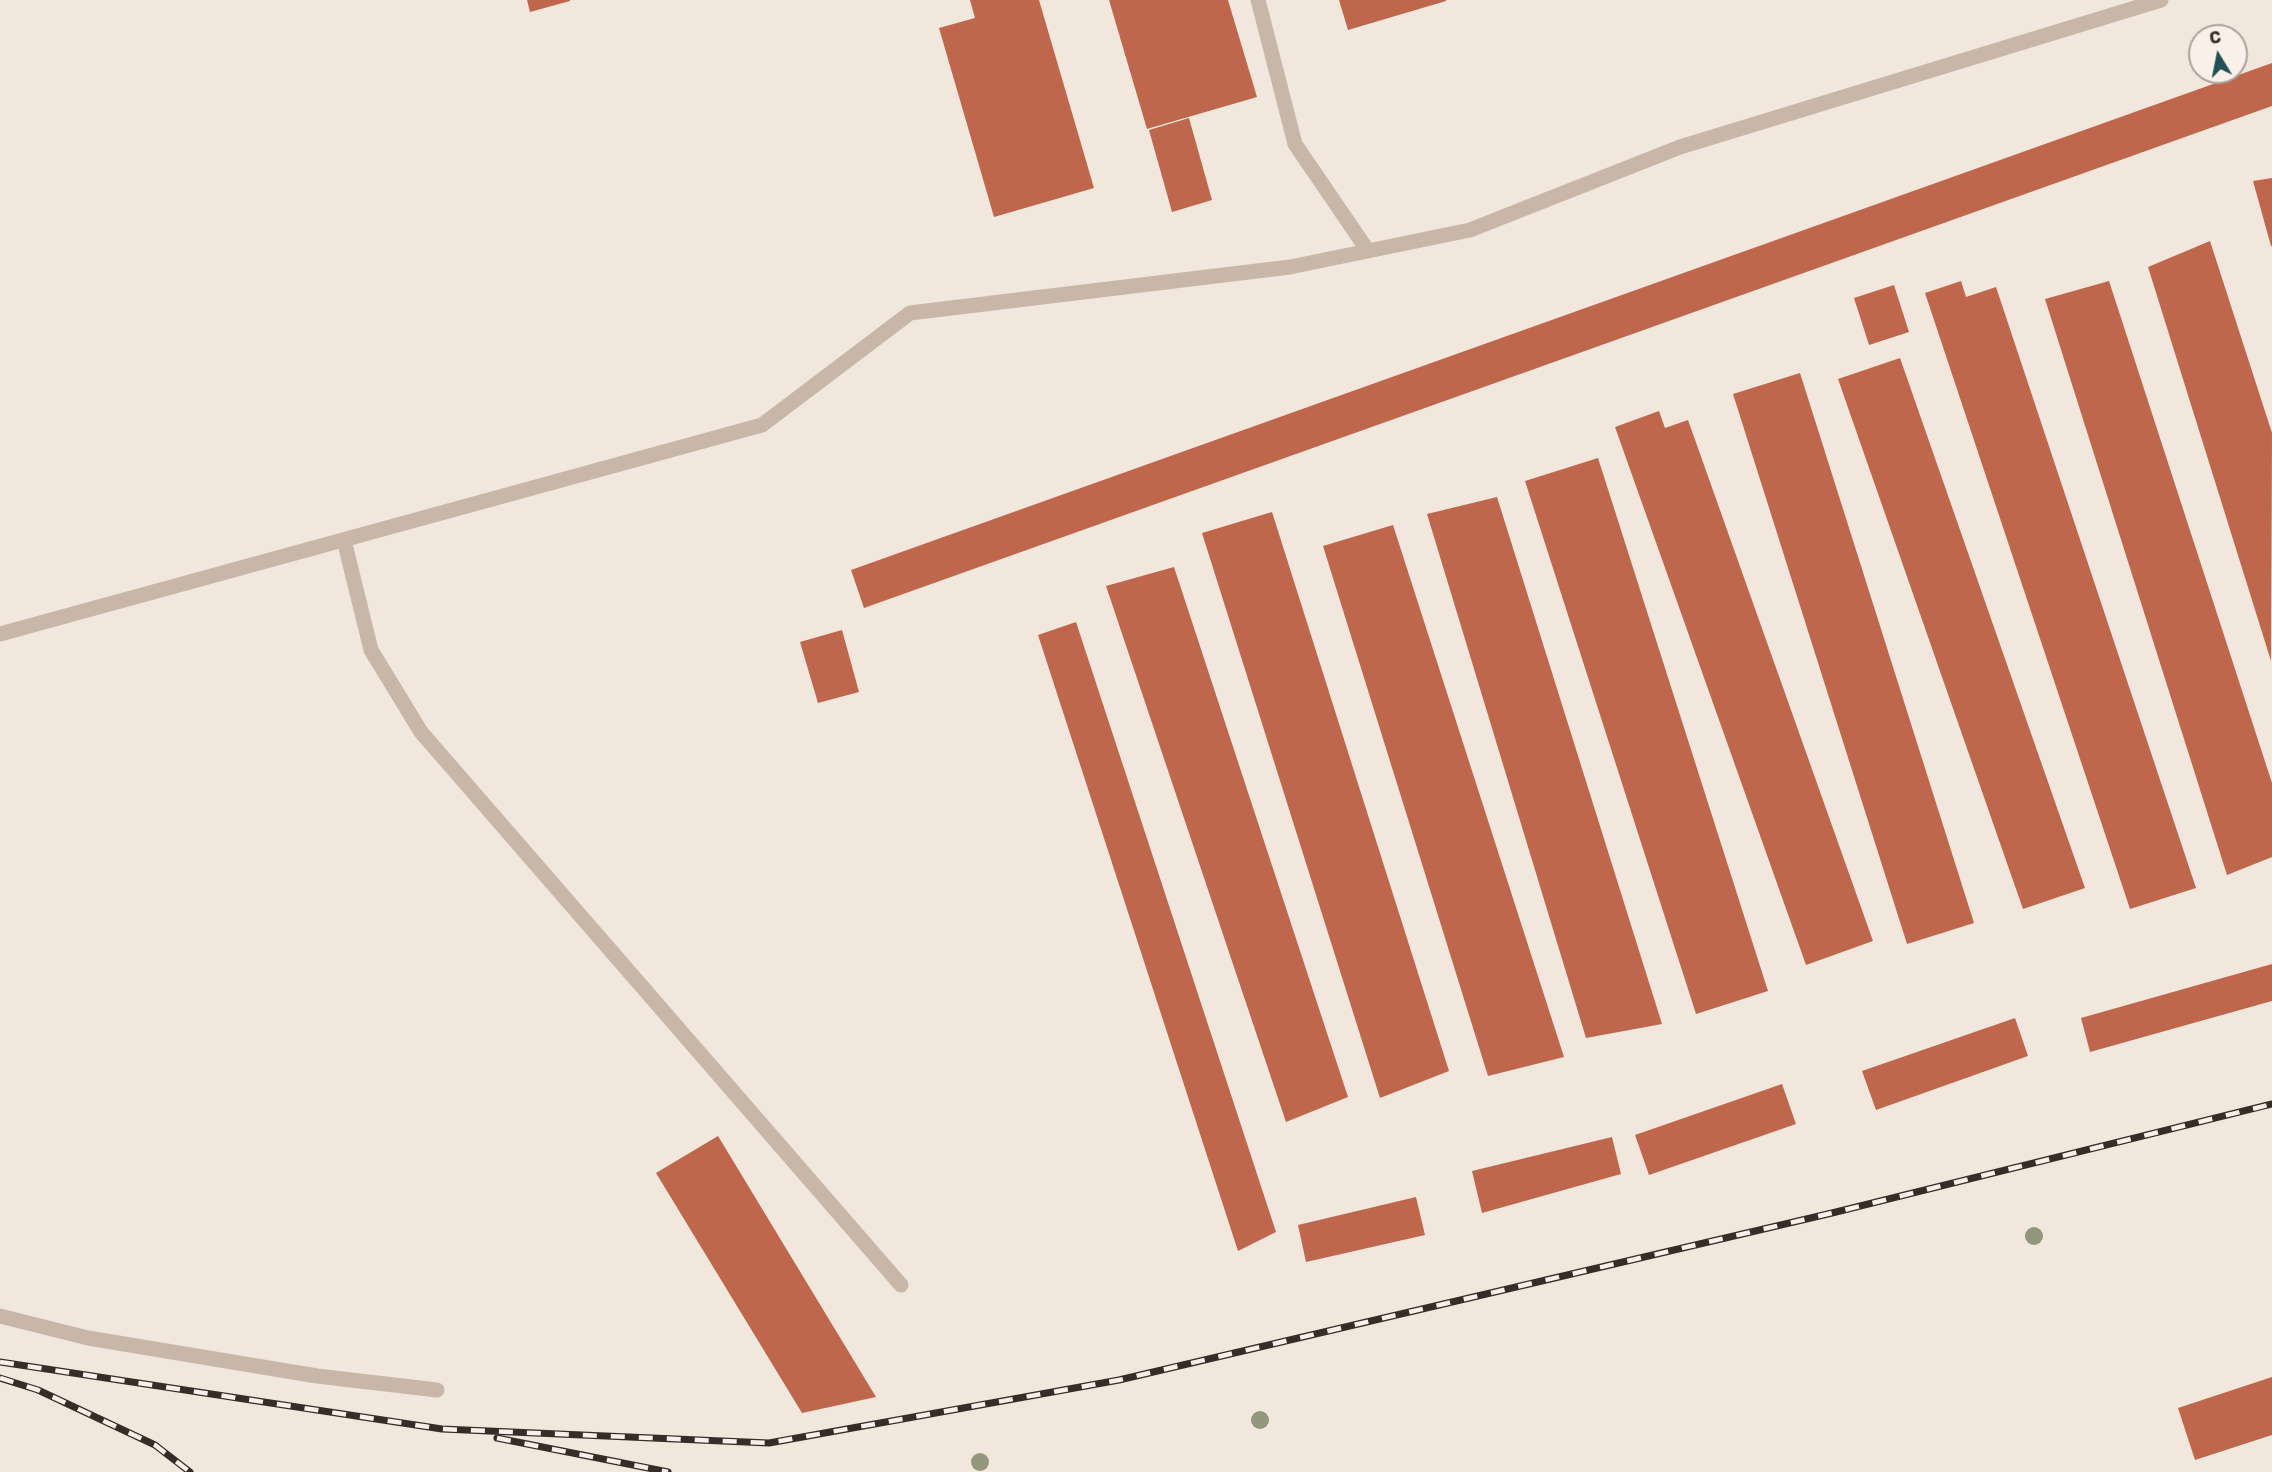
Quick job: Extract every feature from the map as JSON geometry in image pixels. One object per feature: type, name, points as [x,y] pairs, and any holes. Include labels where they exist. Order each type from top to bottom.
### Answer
[{"type":"lane","points":[[1258,0],[1295,144],[1368,251]]},
{"type":"lane","points":[[0,634],[762,425],[910,313],[1290,267],[1470,230],[1680,147],[2162,0]]},
{"type":"lane","points":[[344,540],[371,650],[422,732],[901,1284]]},
{"type":"lane","points":[[0,1316],[88,1338],[317,1376],[437,1390]]},
{"type":"building","points":[[527,0],[570,0],[570,1],[530,12]]},
{"type":"building","points":[[970,0],[1039,0],[1094,188],[994,217],[939,28],[975,18]]},
{"type":"building","points":[[1109,0],[1228,0],[1257,97],[1147,129]]},
{"type":"building","points":[[1339,0],[1446,0],[1446,1],[1348,30]]},
{"type":"building","points":[[2272,63],[2272,106],[864,608],[851,570],[2213,84],[2248,84],[2248,72]]},
{"type":"building","points":[[1189,118],[1212,200],[1172,212],[1149,130]]},
{"type":"building","points":[[2272,178],[2272,246],[2271,246],[2253,181]]},
{"type":"building","points":[[2210,241],[2272,433],[2271,661],[2148,267]]},
{"type":"building","points":[[1961,281],[1966,297],[1996,287],[2196,888],[2130,909],[1925,293]]},
{"type":"building","points":[[2109,281],[2272,783],[2272,857],[2227,875],[2045,299]]},
{"type":"building","points":[[1894,285],[1909,332],[1869,345],[1854,298]]},
{"type":"building","points":[[1900,358],[2085,888],[2023,909],[1838,379]]},
{"type":"building","points":[[1800,373],[1974,923],[1907,944],[1733,394]]},
{"type":"building","points":[[1659,411],[1665,428],[1688,420],[1873,941],[1806,965],[1615,427]]},
{"type":"building","points":[[1598,458],[1768,991],[1696,1014],[1525,481]]},
{"type":"building","points":[[1497,497],[1662,1024],[1586,1038],[1427,514]]},
{"type":"building","points":[[1272,512],[1449,1071],[1380,1098],[1202,533]]},
{"type":"building","points":[[1393,525],[1564,1057],[1488,1076],[1323,546]]},
{"type":"building","points":[[1174,567],[1348,1097],[1286,1122],[1106,586]]},
{"type":"building","points":[[1076,622],[1276,1232],[1238,1251],[1038,635]]},
{"type":"building","points":[[842,630],[859,692],[818,703],[800,642]]},
{"type":"building","points":[[2272,964],[2272,1001],[2090,1052],[2081,1018]]},
{"type":"building","points":[[2015,1018],[2028,1056],[1876,1110],[1862,1071]]},
{"type":"building","points":[[1782,1084],[1796,1124],[1649,1175],[1635,1135]]},
{"type":"building","points":[[718,1136],[876,1397],[802,1413],[656,1173]]},
{"type":"building","points":[[1612,1137],[1621,1174],[1482,1213],[1472,1171]]},
{"type":"building","points":[[1416,1197],[1425,1235],[1306,1262],[1298,1225]]},
{"type":"building","points":[[2272,1377],[2272,1435],[2195,1460],[2178,1408]]},
{"type":"railway","points":[[0,1362],[442,1429],[769,1443],[1119,1380],[1832,1213],[2272,1104]]},
{"type":"railway","points":[[0,1378],[38,1390],[155,1445],[190,1472]]},
{"type":"railway","points":[[497,1438],[668,1472]]}]
